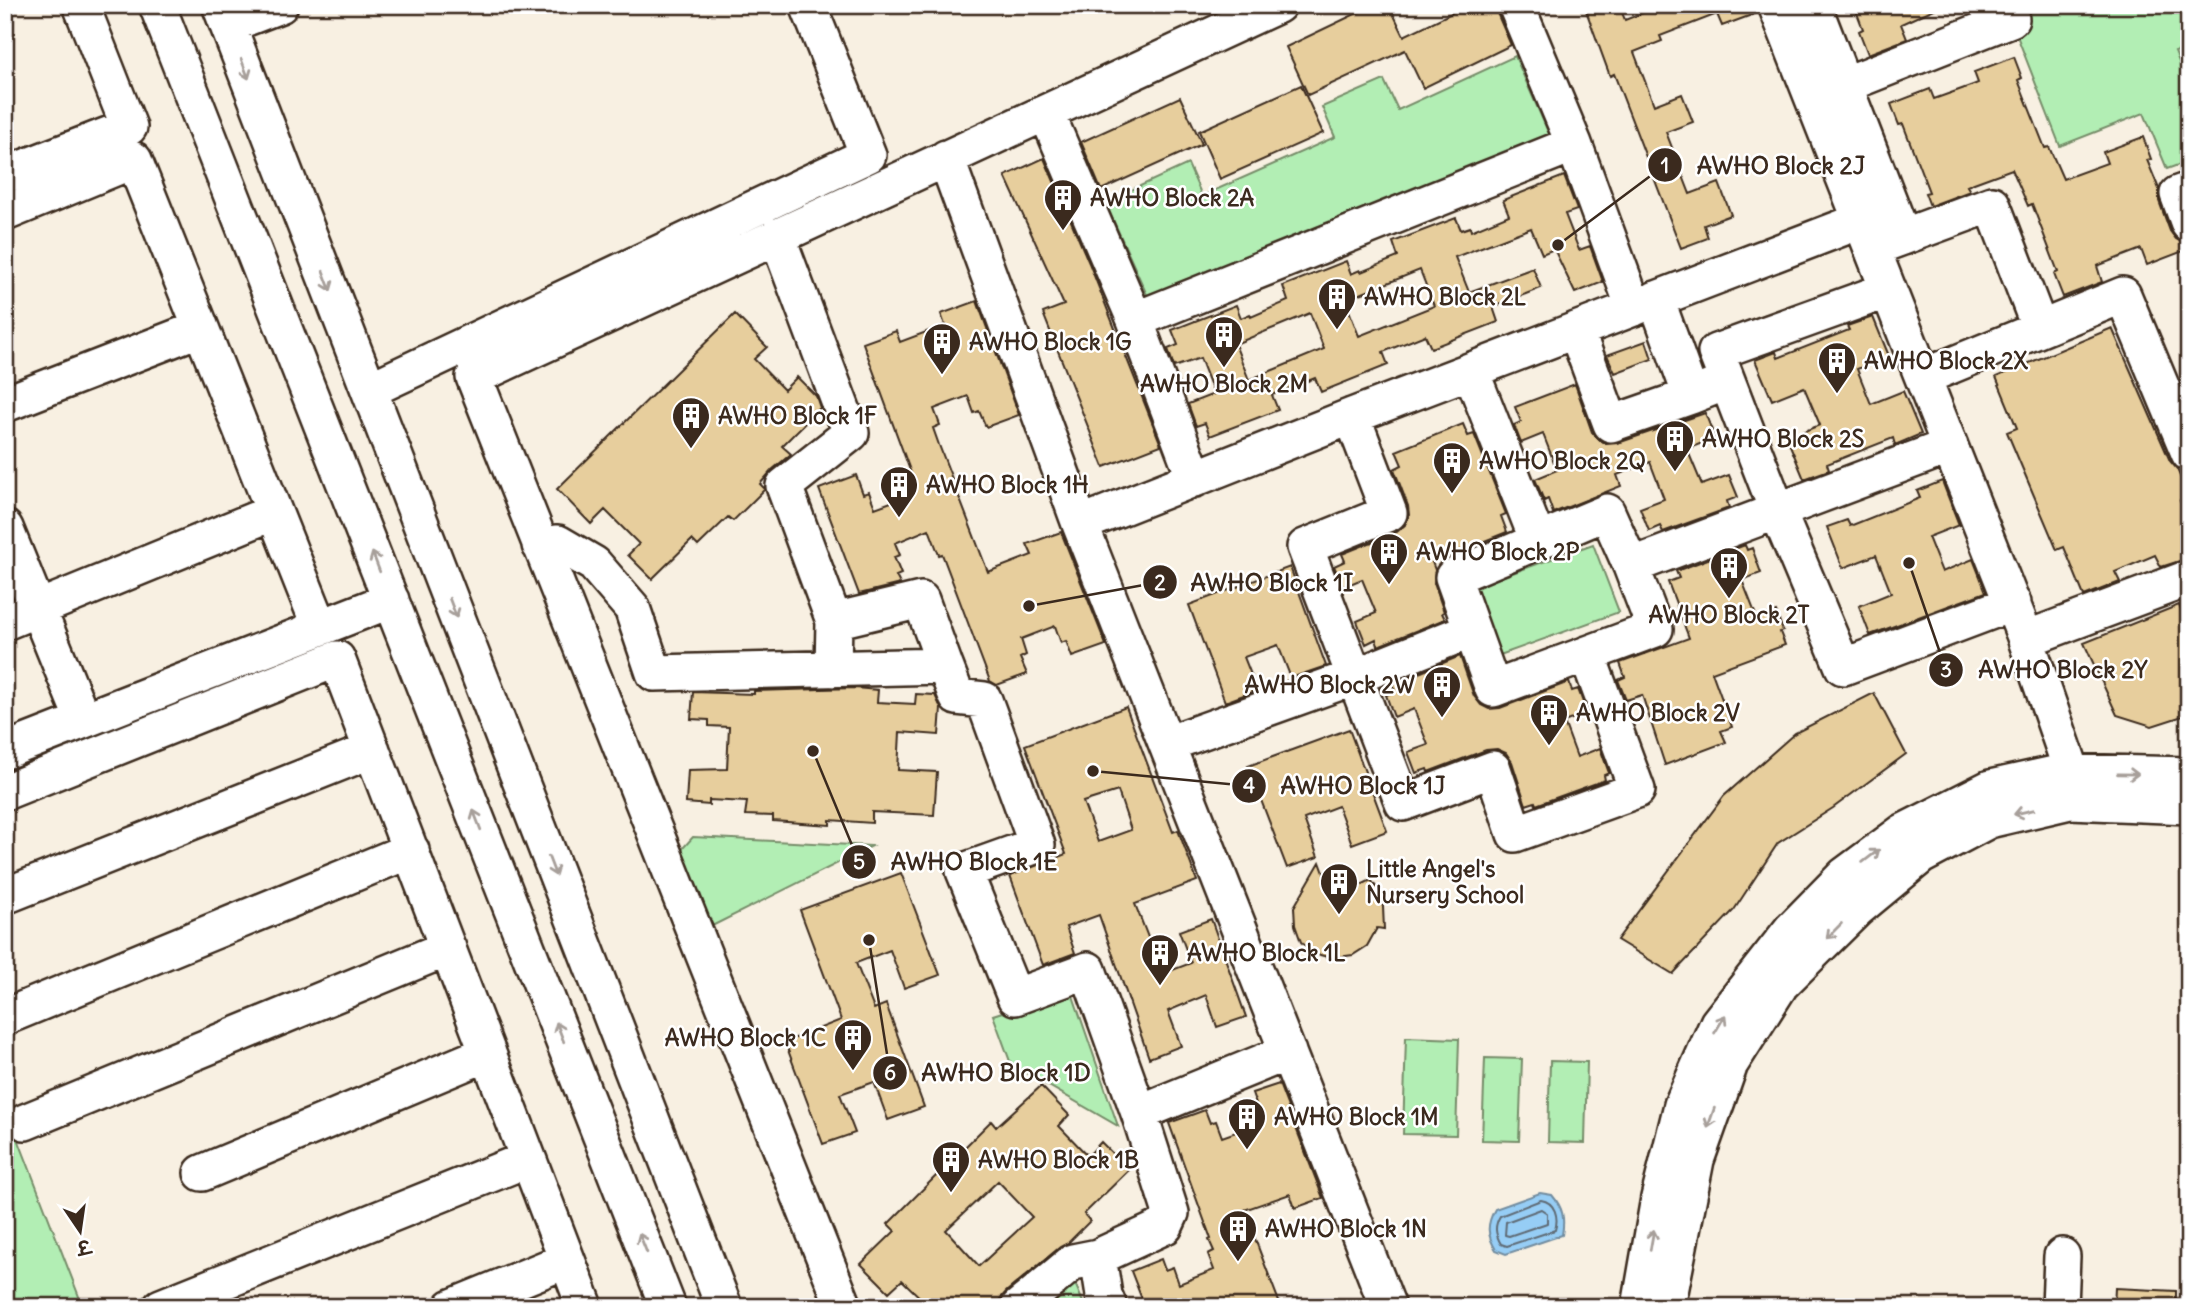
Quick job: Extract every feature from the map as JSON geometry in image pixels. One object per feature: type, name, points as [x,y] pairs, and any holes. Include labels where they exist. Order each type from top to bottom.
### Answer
[{"type":"street","points":[[5,175],[129,127],[81,5]]},
{"type":"street","points":[[158,5],[668,1307]]},
{"type":"street","points":[[280,5],[224,15],[724,1307]]},
{"type":"street","points":[[369,390],[868,155],[808,5]]},
{"type":"street","points":[[845,1307],[474,377],[1278,5]]},
{"type":"street","points":[[1516,5],[1645,304],[1691,396]]},
{"type":"street","points":[[1776,5],[2013,603],[2071,787]]},
{"type":"street","points":[[1813,5],[1903,237]]},
{"type":"street","points":[[1812,98],[2011,19]]},
{"type":"street","points":[[1047,114],[1135,320],[1195,479]]},
{"type":"street","points":[[1135,320],[1574,144]]},
{"type":"street","points":[[946,158],[1080,524],[1388,1307]]},
{"type":"street","points":[[5,213],[134,160],[320,626]]},
{"type":"street","points":[[2189,190],[2178,194],[2189,224]]},
{"type":"street","points":[[1080,524],[1645,304],[1865,235],[1903,237],[1992,204],[2040,329]]},
{"type":"street","points":[[776,236],[851,433],[784,486],[834,621],[833,669]]},
{"type":"street","points":[[1888,290],[1716,352],[1777,510],[1843,667],[2013,603]]},
{"type":"street","points":[[1923,377],[2123,295],[2189,453]]},
{"type":"street","points":[[5,404],[201,328]]},
{"type":"street","points":[[1576,330],[1611,424],[1728,382]]},
{"type":"street","points":[[1471,371],[1538,541]]},
{"type":"street","points":[[1352,416],[1389,513],[1305,547],[1403,803],[1493,769],[1515,834],[1637,790],[1587,654]]},
{"type":"street","points":[[1630,566],[1951,446]]},
{"type":"street","points":[[5,622],[274,512]]},
{"type":"street","points":[[1607,512],[1655,629],[1493,689],[1452,577],[1538,541],[1607,512]]},
{"type":"street","points":[[5,528],[83,720]]},
{"type":"street","points":[[540,545],[558,543],[594,564],[632,608],[654,673],[945,666]]},
{"type":"street","points":[[2026,639],[2189,578]]},
{"type":"street","points":[[5,751],[391,600]]},
{"type":"street","points":[[834,621],[921,600],[957,696],[984,700],[1037,845],[964,871],[1015,997],[1088,970],[1171,1213],[1165,1226],[1098,1257],[1073,1262],[1019,1307]]},
{"type":"street","points":[[1167,744],[1354,677],[1471,630]]},
{"type":"street","points":[[5,792],[337,659],[585,1307]]},
{"type":"street","points":[[5,896],[372,750]]},
{"type":"street","points":[[1640,1307],[1660,1198],[1682,1105],[1718,1023],[1791,930],[1845,875],[1903,832],[1990,788],[2063,772],[2071,787]]},
{"type":"street","points":[[1667,1307],[1696,1160],[1730,1064],[1781,985],[1857,909],[1921,856],[1989,820],[2071,787],[2189,775]]},
{"type":"street","points":[[2071,787],[2189,806]]},
{"type":"street","points":[[5,1017],[411,850]]},
{"type":"street","points":[[25,1122],[448,948]]},
{"type":"street","points":[[1139,1113],[1288,1052]]},
{"type":"street","points":[[202,1172],[488,1053]]},
{"type":"street","points":[[161,1307],[528,1158]]},
{"type":"street","points":[[2060,1307],[2062,1256]]},
{"type":"street","points":[[1098,1257],[1104,1296],[1109,1307]]},
{"type":"street","points":[[453,1307],[567,1260]]},
{"type":"green space","points":[[2005,5],[2189,5],[2189,47],[2175,52],[2189,86],[2189,161],[2167,169],[2144,113],[2060,146]]},
{"type":"green space","points":[[1515,56],[1552,141],[1152,306],[1105,202],[1188,164],[1202,196],[1335,137],[1322,107],[1384,80],[1398,110]]},
{"type":"green space","points":[[1593,544],[1619,612],[1500,655],[1471,588]]},
{"type":"green space","points":[[693,837],[872,846],[706,929],[681,861],[683,848]]},
{"type":"green space","points":[[1071,990],[1118,1126],[1011,1064],[993,1015]]},
{"type":"green space","points":[[1406,1037],[1459,1039],[1456,1135],[1403,1134]]},
{"type":"green space","points":[[1485,1058],[1522,1059],[1519,1141],[1482,1140]]},
{"type":"green space","points":[[1550,1061],[1587,1062],[1585,1143],[1548,1142]]},
{"type":"green space","points":[[5,1105],[83,1307],[5,1307]]},
{"type":"green space","points":[[1074,1281],[1085,1307],[1041,1307]]},
{"type":"water","points":[[1540,1193],[1552,1195],[1559,1204],[1563,1218],[1562,1235],[1506,1254],[1496,1250],[1489,1230],[1495,1209]]},
{"type":"building","points":[[1374,5],[1389,5],[1404,36],[1468,5],[1496,5],[1511,45],[1423,88],[1405,50],[1308,95],[1286,47]]},
{"type":"building","points":[[1584,5],[1619,5],[1625,20],[1663,5],[1756,5],[1757,13],[1722,26],[1717,14],[1660,36],[1662,41],[1634,52],[1654,105],[1682,94],[1693,122],[1666,132],[1690,194],[1719,183],[1731,215],[1704,225],[1708,238],[1681,248],[1614,74],[1610,76]]},
{"type":"building","points":[[1854,5],[1943,5],[1901,24],[1907,39],[1868,54],[1859,31],[1863,29]]},
{"type":"building","points":[[2014,57],[2022,78],[2018,80],[2045,148],[2049,147],[2063,179],[2107,163],[2103,152],[2143,137],[2151,159],[2147,160],[2159,189],[2159,201],[2170,231],[2183,243],[2186,250],[2147,265],[2141,249],[2097,266],[2102,282],[2063,297],[2054,274],[2058,272],[2032,204],[2028,206],[2012,169],[1967,186],[1970,191],[1930,206],[1925,193],[1929,192],[1903,124],[1899,125],[1891,104],[1930,89],[1934,99],[1973,85],[1978,83],[1974,72]]},
{"type":"building","points":[[1301,85],[1323,133],[1220,179],[1199,131]]},
{"type":"building","points":[[1180,97],[1202,144],[1101,190],[1081,142]]},
{"type":"building","points":[[1044,158],[1161,445],[1104,467],[1043,313],[1064,305],[1005,176]]},
{"type":"building","points":[[1564,176],[1577,210],[1565,214],[1579,250],[1590,246],[1603,282],[1575,293],[1554,249],[1542,254],[1531,228],[1455,257],[1469,292],[1533,268],[1541,288],[1493,307],[1498,322],[1431,348],[1425,335],[1383,352],[1388,365],[1321,392],[1315,378],[1272,395],[1278,410],[1210,436],[1205,423],[1196,426],[1188,404],[1214,394],[1200,358],[1174,367],[1168,349],[1178,345],[1172,330],[1236,305],[1241,318],[1250,314],[1251,317],[1288,301],[1283,286],[1346,261],[1351,274],[1360,270],[1361,272],[1398,257],[1393,242],[1456,218],[1461,230],[1470,227],[1471,231],[1509,215],[1503,200]],"holes":[[[1420,270],[1434,306],[1359,336],[1345,300]],[[1310,313],[1324,349],[1249,380],[1235,344]]]},
{"type":"building","points":[[977,301],[1019,415],[986,427],[979,411],[974,413],[968,396],[934,409],[940,425],[933,428],[939,445],[988,572],[1032,555],[1027,544],[1061,532],[1106,645],[1072,657],[1066,641],[1061,643],[1055,626],[1021,639],[1026,655],[1020,658],[1027,674],[997,685],[990,681],[942,554],[939,555],[929,529],[895,543],[900,555],[894,557],[901,574],[896,576],[900,584],[859,594],[819,489],[856,475],[863,494],[869,492],[875,508],[913,494],[906,478],[912,476],[863,343],[896,331],[900,342],[945,325],[941,314]]},
{"type":"building","name":"AWHO Block 1F","points":[[735,314],[767,347],[754,359],[784,390],[797,377],[816,396],[820,408],[782,446],[791,454],[760,484],[765,489],[733,521],[728,517],[698,546],[692,540],[652,579],[628,555],[639,544],[605,510],[591,524],[557,489]]},
{"type":"building","name":"AWHO Block 2X","points":[[1873,317],[1889,356],[1857,369],[1871,404],[1903,391],[1921,434],[1895,445],[1893,438],[1827,464],[1829,470],[1804,479],[1787,438],[1820,425],[1804,387],[1772,400],[1755,360],[1776,352],[1778,358],[1849,330],[1847,326]]},
{"type":"building","points":[[2112,328],[2170,461],[2177,469],[2189,497],[2180,501],[2189,522],[2189,558],[2161,567],[2155,555],[2115,572],[2120,582],[2084,596],[2064,547],[2057,550],[2007,432],[2017,428],[1996,377]]},
{"type":"building","points":[[1646,341],[1652,359],[1615,373],[1607,355]]},
{"type":"building","points":[[1575,384],[1592,432],[1607,444],[1618,443],[1705,413],[1715,438],[1687,449],[1702,485],[1729,475],[1738,497],[1727,501],[1729,508],[1663,532],[1660,526],[1649,531],[1640,508],[1664,499],[1650,462],[1617,475],[1621,486],[1553,513],[1548,499],[1544,501],[1535,479],[1557,470],[1543,434],[1521,443],[1514,425],[1521,422],[1515,407]]},
{"type":"building","points":[[1463,424],[1468,436],[1474,434],[1506,514],[1501,516],[1507,532],[1432,562],[1435,570],[1434,583],[1445,619],[1378,646],[1376,639],[1366,644],[1357,621],[1376,613],[1362,579],[1343,587],[1334,566],[1345,561],[1342,554],[1397,532],[1405,525],[1409,515],[1408,506],[1394,469],[1402,465],[1396,451]]},
{"type":"building","points":[[1942,481],[1959,525],[1928,537],[1942,572],[1973,559],[1986,592],[1870,635],[1859,606],[1891,593],[1876,555],[1843,568],[1827,527],[1847,520],[1850,526],[1920,498],[1917,491]]},
{"type":"building","points":[[1745,545],[1747,550],[1752,548],[1761,573],[1742,580],[1757,618],[1776,612],[1785,645],[1712,672],[1732,727],[1721,731],[1726,742],[1665,765],[1642,695],[1626,700],[1618,680],[1625,677],[1620,663],[1689,638],[1668,582],[1679,578],[1676,571]]},
{"type":"building","points":[[1290,567],[1326,666],[1291,678],[1278,645],[1244,657],[1257,690],[1225,702],[1189,605]]},
{"type":"building","points":[[2179,605],[2189,629],[2189,714],[2152,726],[2117,715],[2084,643]]},
{"type":"building","points":[[1460,656],[1474,696],[1481,705],[1489,709],[1500,708],[1569,682],[1572,691],[1578,689],[1587,713],[1564,722],[1577,757],[1600,748],[1609,773],[1604,775],[1605,780],[1536,805],[1535,802],[1526,805],[1512,762],[1506,753],[1497,749],[1486,750],[1428,772],[1427,769],[1416,773],[1408,752],[1428,745],[1414,709],[1394,717],[1386,695],[1395,691],[1392,684]]},
{"type":"building","points":[[855,688],[878,690],[877,702],[915,704],[916,694],[935,695],[941,708],[939,735],[900,732],[898,770],[937,772],[934,815],[872,812],[872,823],[830,820],[830,825],[773,821],[773,816],[745,815],[747,802],[709,800],[709,805],[686,803],[688,770],[727,769],[729,727],[709,726],[709,720],[691,719],[693,692],[754,694],[754,691]]},
{"type":"building","points":[[1874,693],[1906,754],[1833,808],[1778,843],[1734,910],[1673,974],[1617,940],[1724,796],[1795,733]]},
{"type":"building","points":[[1126,707],[1173,832],[1178,830],[1197,881],[1135,904],[1149,940],[1145,942],[1157,976],[1191,963],[1179,931],[1211,919],[1246,1017],[1217,1027],[1206,995],[1168,1011],[1181,1046],[1149,1058],[1099,915],[1066,927],[1075,953],[1043,965],[1010,876],[1066,854],[1025,745]],"holes":[[[1118,791],[1131,830],[1098,842],[1083,802]]]},
{"type":"building","points":[[1349,729],[1387,831],[1352,844],[1338,806],[1304,819],[1318,857],[1287,868],[1248,766]]},
{"type":"building","name":"Little Angel's Nursery School","points":[[1320,862],[1327,881],[1341,878],[1357,887],[1371,880],[1379,891],[1384,929],[1377,928],[1367,946],[1353,955],[1331,958],[1313,953],[1301,942],[1295,925],[1294,907]]},
{"type":"building","points":[[901,873],[940,975],[904,988],[890,950],[856,963],[874,1009],[886,1004],[924,1107],[888,1120],[874,1082],[840,1094],[855,1133],[823,1144],[785,1042],[841,1020],[800,910]]},
{"type":"building","points":[[1279,1084],[1323,1198],[1295,1208],[1290,1194],[1244,1210],[1281,1307],[1145,1307],[1131,1271],[1161,1259],[1165,1270],[1173,1267],[1179,1284],[1214,1270],[1208,1254],[1214,1251],[1209,1240],[1211,1239],[1169,1123],[1205,1110],[1210,1123],[1216,1121],[1222,1137],[1256,1125],[1250,1109],[1257,1107],[1252,1093]]},
{"type":"building","name":"AWHO Block 1B","points":[[1041,1086],[1069,1115],[1059,1126],[1088,1156],[1101,1142],[1129,1170],[1084,1214],[1090,1221],[1068,1243],[1006,1292],[1000,1299],[999,1307],[930,1307],[902,1280],[889,1292],[861,1264],[895,1231],[888,1224],[991,1121],[996,1127]],"holes":[[[998,1181],[1032,1217],[979,1266],[946,1230]]]},
{"type":"building","points":[[2115,1288],[2176,1291],[2176,1307],[2114,1307]]},
{"type":"place","name":"AWHO Block 2A","points":[[1063,232]]},
{"type":"place","name":"AWHO Block 2J","points":[[1558,245]]},
{"type":"place","name":"AWHO Block 2L","points":[[1337,331]]},
{"type":"place","name":"AWHO Block 2M","points":[[1224,369]]},
{"type":"place","name":"AWHO Block 1G","points":[[942,376]]},
{"type":"place","name":"AWHO Block 2X","points":[[1837,395]]},
{"type":"place","name":"AWHO Block 1F","points":[[691,450]]},
{"type":"place","name":"AWHO Block 2S","points":[[1675,473]]},
{"type":"place","name":"AWHO Block 2Q","points":[[1452,495]]},
{"type":"place","name":"AWHO Block 1H","points":[[899,519]]},
{"type":"place","name":"AWHO Block 2Y","points":[[1909,563]]},
{"type":"place","name":"AWHO Block 2P","points":[[1389,586]]},
{"type":"place","name":"AWHO Block 2T","points":[[1729,600]]},
{"type":"place","name":"AWHO Block 1I","points":[[1029,606]]},
{"type":"place","name":"AWHO Block 2W","points":[[1442,719]]},
{"type":"place","name":"AWHO Block 2V","points":[[1549,747]]},
{"type":"place","name":"AWHO Block 1E","points":[[813,751]]},
{"type":"place","name":"AWHO Block 1J","points":[[1093,771]]},
{"type":"place","name":"Little Angel's Nursery School","points":[[1339,916]]},
{"type":"place","name":"AWHO Block 1D","points":[[869,940]]},
{"type":"place","name":"AWHO Block 1L","points":[[1160,987]]},
{"type":"place","name":"AWHO Block 1C","points":[[853,1072]]},
{"type":"place","name":"AWHO Block 1M","points":[[1247,1151]]},
{"type":"place","name":"AWHO Block 1B","points":[[951,1194]]},
{"type":"place","name":"AWHO Block 1N","points":[[1238,1263]]}]
